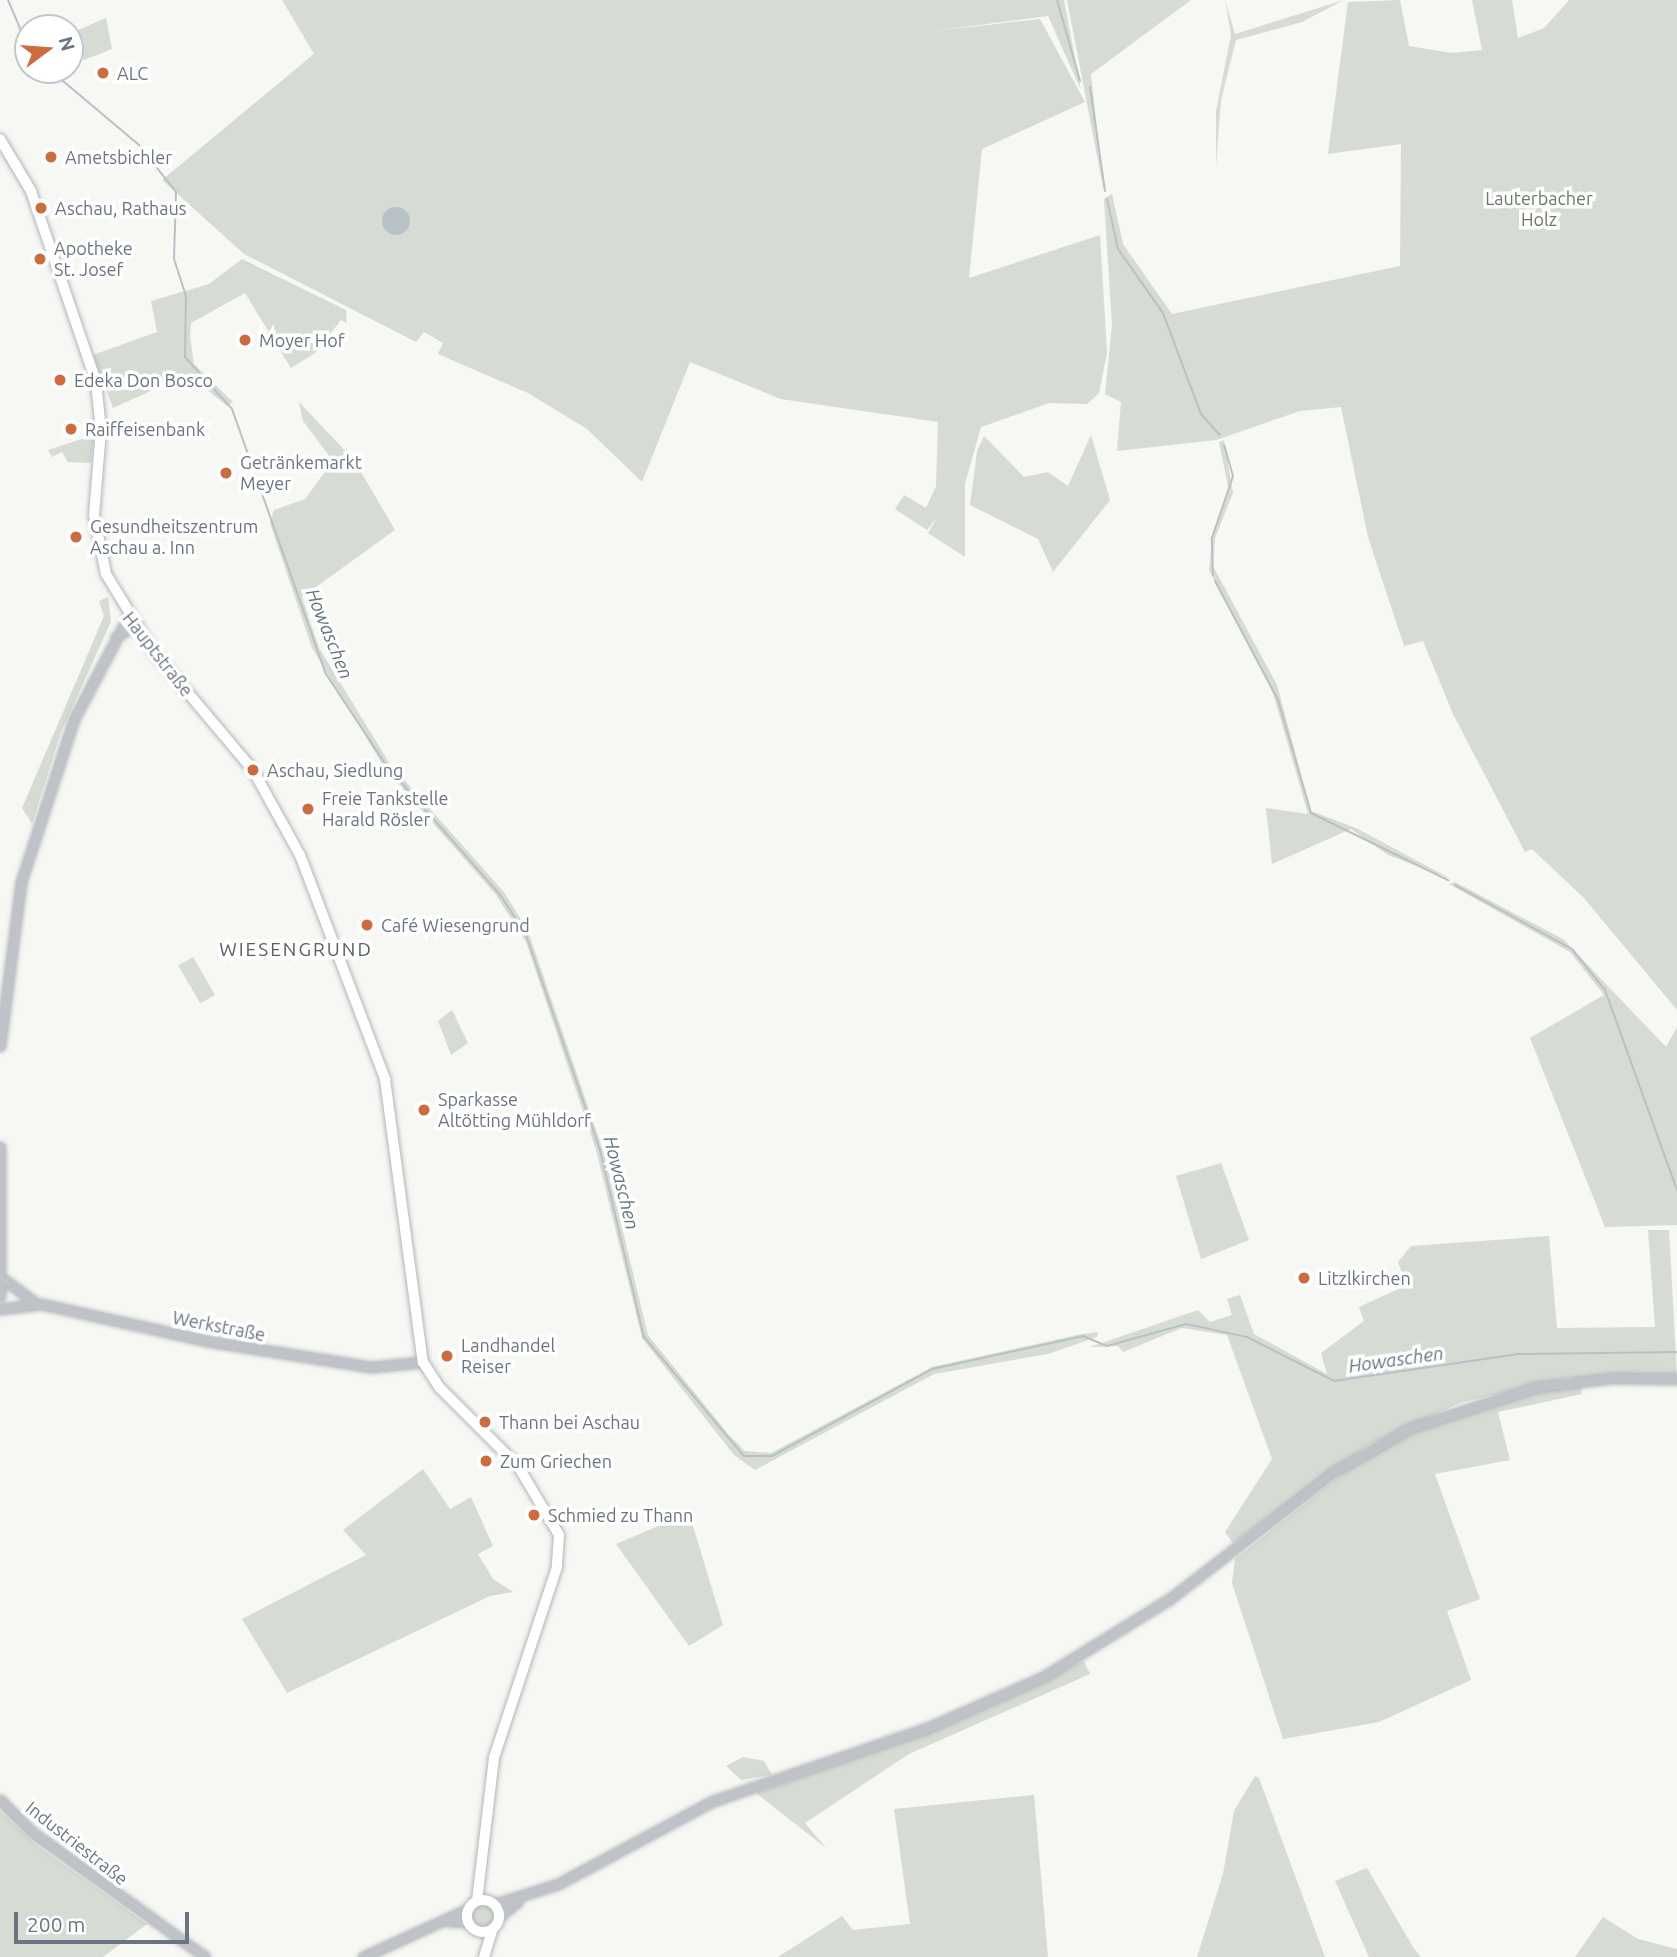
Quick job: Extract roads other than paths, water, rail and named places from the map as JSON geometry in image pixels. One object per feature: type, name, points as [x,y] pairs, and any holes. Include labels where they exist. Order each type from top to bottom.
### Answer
[{"type":"main road","name":"Hauptstraße","points":[[0,139],[31,191],[79,330],[100,401],[96,531],[106,574],[131,621],[263,787],[289,836],[318,901],[385,1079],[401,1178],[423,1362]]},
{"type":"main road","points":[[423,1362],[439,1387],[518,1466],[552,1514],[560,1540],[498,1742],[483,1874],[477,1900],[468,1909],[468,1922],[477,1931],[483,1957]]},
{"type":"main road","points":[[483,1874],[499,1917],[483,1957]]},
{"type":"main road","points":[[477,1900],[492,1902]]},
{"type":"main road","points":[[477,1931],[492,1930]]},
{"type":"street","points":[[0,1046],[21,882],[74,719],[115,638],[131,621]]},
{"type":"street","points":[[0,1146],[5,1308]]},
{"type":"street","points":[[0,1296],[4,1278]]},
{"type":"street","points":[[4,1278],[15,1293],[42,1304]]},
{"type":"street","name":"Werkstraße","points":[[5,1308],[42,1304],[276,1353],[381,1368],[423,1362]]},
{"type":"street","points":[[499,1917],[520,1900],[713,1801],[925,1729],[1043,1677],[1150,1612],[1332,1473],[1410,1428],[1550,1385],[1677,1379]]},
{"type":"street","name":"Industriestraße","points":[[0,1800],[32,1832],[205,1957]]},
{"type":"street","points":[[492,1902],[520,1900]]},
{"type":"street","points":[[363,1957],[468,1909]]},
{"type":"street","points":[[440,1923],[468,1922]]},
{"type":"waterway","name":"Howaschen","points":[[8,0],[14,14]]},
{"type":"waterway","points":[[1057,0],[1080,81]]},
{"type":"waterway","name":"Howaschen","points":[[67,84],[139,145],[176,192],[174,259],[186,297],[185,357],[232,409],[326,674],[386,765],[501,896],[526,935],[600,1150],[644,1337],[744,1456],[772,1456],[932,1369],[1083,1336],[1107,1346],[1186,1324],[1247,1337],[1334,1381],[1520,1354],[1677,1352]]},
{"type":"waterway","points":[[1090,87],[1105,191]]},
{"type":"waterway","points":[[1107,199],[1118,249],[1163,313],[1201,414],[1220,435]]},
{"type":"waterway","points":[[1213,575],[1212,538],[1233,476],[1224,445]]},
{"type":"waterway","points":[[1215,581],[1278,700],[1311,813],[1448,880]]},
{"type":"waterway","points":[[1455,885],[1572,949],[1605,990],[1677,1190]]},
{"type":"place","name":"ALC","points":[[103,73]]},
{"type":"place","name":"Ametsbichler","points":[[51,157]]},
{"type":"place","name":"Aschau, Rathaus","points":[[41,208]]},
{"type":"place","name":"Apotheke St. Josef","points":[[40,259]]},
{"type":"place","name":"Moyer Hof","points":[[245,340]]},
{"type":"place","name":"Edeka Don Bosco","points":[[60,380]]},
{"type":"place","name":"Raiffeisenbank","points":[[71,429]]},
{"type":"place","name":"Getränkemarkt Meyer","points":[[226,473]]},
{"type":"place","name":"Gesundheitszentrum Aschau a. Inn","points":[[76,537]]},
{"type":"place","name":"Aschau, Siedlung","points":[[253,770]]},
{"type":"place","name":"Freie Tankstelle Harald Rösler","points":[[308,809]]},
{"type":"place","name":"Café Wiesengrund","points":[[367,925]]},
{"type":"place","name":"Sparkasse Altötting Mühldorf","points":[[424,1110]]},
{"type":"place","name":"Litzlkirchen","points":[[1304,1278]]},
{"type":"place","name":"Landhandel Reiser","points":[[447,1356]]},
{"type":"place","name":"Thann bei Aschau","points":[[485,1422]]},
{"type":"place","name":"Zum Griechen","points":[[486,1461]]},
{"type":"place","name":"Schmied zu Thann","points":[[534,1515]]},
{"type":"district","name":"WIESENGRUND","points":[[296,950]]},
{"type":"park label","name":"Lauterbacher Holz","points":[[1539,209]]}]
